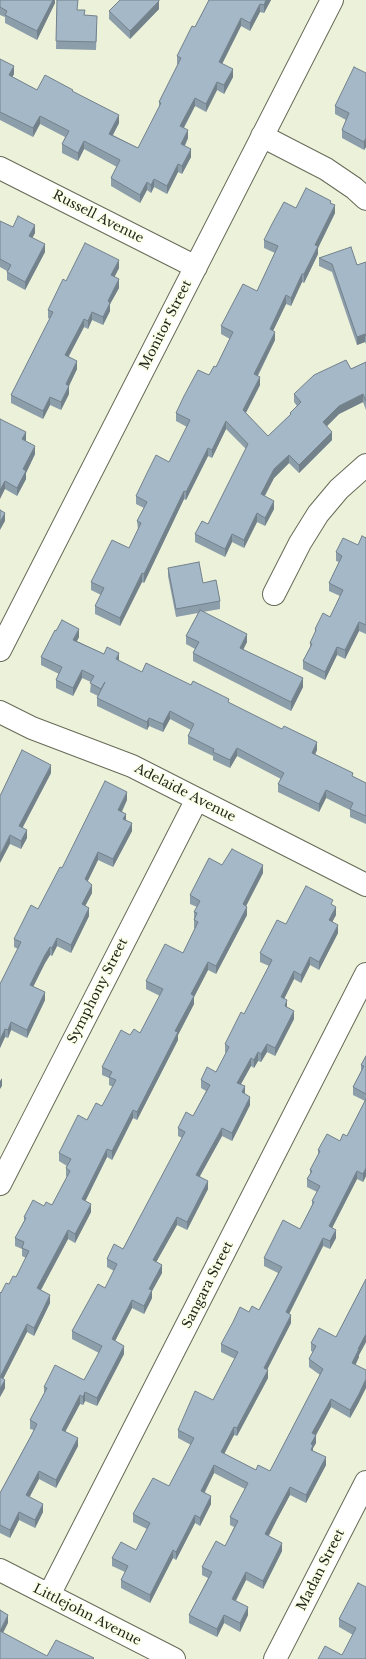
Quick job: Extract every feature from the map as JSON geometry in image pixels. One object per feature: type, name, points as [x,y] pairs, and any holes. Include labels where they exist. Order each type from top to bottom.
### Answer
[{"type":"street","name":"Monitor Street","points":[[0,650],[332,0]]},
{"type":"street","points":[[262,136],[326,170],[354,188],[366,199]]},
{"type":"street","name":"Russell Avenue","points":[[0,168],[196,267]]},
{"type":"street","points":[[274,594],[300,543],[318,514],[339,489],[366,465]]},
{"type":"street","name":"Adelaide Avenue","points":[[0,712],[32,728],[132,766],[366,885]]},
{"type":"street","name":"Symphony Street","points":[[0,1184],[197,799]]},
{"type":"street","name":"Sangara Street","points":[[49,1595],[366,974]]},
{"type":"street","name":"Madan Street","points":[[276,1659],[366,1482]]},
{"type":"street","name":"Littlejohn Avenue","points":[[0,1570],[174,1659]]},
{"type":"building","points":[[0,0],[53,0],[37,31],[5,15],[7,11],[0,7]]},
{"type":"building","points":[[57,0],[78,0],[77,10],[85,10],[84,15],[97,16],[96,42],[56,41]]},
{"type":"building","points":[[120,0],[159,1],[130,31],[109,11]]},
{"type":"building","points":[[209,0],[266,0],[264,5],[260,4],[250,23],[241,18],[219,62],[233,69],[224,85],[217,82],[206,104],[195,98],[180,126],[188,130],[181,144],[191,149],[182,166],[178,164],[167,186],[154,179],[151,185],[147,182],[140,195],[111,178],[120,160],[84,141],[78,153],[62,144],[69,131],[40,116],[33,128],[0,112],[0,59],[14,66],[9,75],[37,90],[45,75],[73,90],[72,91],[119,115],[109,134],[138,148],[161,103],[159,102],[181,58],[177,56],[192,26],[195,27]]},
{"type":"building","points":[[354,67],[366,73],[366,138],[364,142],[342,130],[349,113],[335,106]]},
{"type":"building","points":[[306,188],[331,201],[330,203],[335,205],[315,245],[318,246],[304,274],[302,274],[291,298],[286,295],[270,329],[275,332],[254,374],[260,377],[243,410],[268,436],[301,402],[294,394],[314,375],[346,360],[351,369],[366,362],[366,401],[363,394],[339,406],[323,422],[332,432],[299,465],[289,455],[274,469],[261,494],[274,501],[265,518],[257,513],[244,540],[232,534],[225,549],[195,534],[202,521],[208,524],[248,444],[226,421],[212,450],[208,448],[186,492],[184,491],[144,574],[142,573],[120,618],[95,606],[104,588],[91,582],[112,540],[129,548],[141,523],[137,521],[147,502],[136,496],[156,455],[169,462],[190,420],[176,413],[184,396],[198,370],[209,375],[214,366],[216,367],[233,332],[221,326],[243,284],[257,291],[278,246],[264,240],[272,224],[284,202],[296,208]]},
{"type":"building","points":[[18,216],[35,225],[29,236],[45,244],[25,282],[7,272],[11,265],[0,259],[0,221],[13,227]]},
{"type":"building","points":[[85,243],[119,260],[111,275],[119,279],[108,301],[110,303],[103,317],[92,312],[88,321],[84,319],[65,355],[77,361],[66,384],[69,386],[61,402],[50,397],[43,411],[11,395],[53,312],[48,310],[63,279],[66,281]]},
{"type":"building","points":[[351,247],[357,265],[366,262],[366,336],[365,334],[357,337],[332,264],[319,258]]},
{"type":"building","points":[[0,419],[26,432],[22,439],[35,446],[23,469],[26,471],[17,488],[5,481],[0,490]]},
{"type":"building","points":[[0,510],[5,513],[0,522]]},
{"type":"building","points":[[362,536],[366,538],[366,625],[359,622],[345,650],[337,647],[325,672],[303,661],[312,644],[310,643],[323,613],[330,617],[343,590],[329,583],[342,556],[336,552],[343,538],[358,545]]},
{"type":"building","points":[[199,562],[203,583],[216,580],[220,601],[176,609],[168,568]]},
{"type":"building","points":[[200,610],[247,634],[240,648],[303,678],[291,702],[193,653],[199,642],[186,636]]},
{"type":"building","points":[[62,620],[79,629],[73,640],[104,654],[107,647],[119,653],[116,659],[142,672],[146,663],[191,685],[193,681],[229,699],[228,702],[282,729],[284,726],[317,742],[312,753],[353,773],[352,776],[366,783],[366,816],[350,809],[353,803],[326,790],[319,804],[278,784],[284,773],[237,748],[230,760],[213,752],[214,749],[188,736],[194,724],[170,711],[163,724],[149,718],[147,722],[97,698],[105,682],[101,689],[90,683],[94,676],[82,670],[73,688],[56,680],[62,667],[41,657]]},
{"type":"building","points":[[22,750],[51,765],[19,826],[27,830],[21,841],[10,835],[0,855],[0,796]]},
{"type":"building","points":[[105,781],[127,792],[118,810],[126,814],[123,819],[132,823],[113,859],[98,852],[85,879],[92,885],[82,904],[89,908],[71,945],[57,938],[52,948],[50,947],[45,955],[30,985],[45,992],[27,1030],[11,1022],[8,1030],[5,1029],[0,1040],[0,984],[21,942],[14,939],[31,905],[38,909],[60,867],[62,868]]},
{"type":"building","points":[[232,849],[263,865],[243,904],[247,907],[216,966],[208,962],[191,994],[194,996],[175,1031],[178,1032],[137,1112],[133,1110],[112,1151],[107,1149],[82,1199],[91,1204],[75,1234],[68,1230],[37,1288],[50,1295],[34,1328],[27,1324],[0,1377],[0,1292],[1,1293],[6,1283],[9,1284],[13,1276],[16,1277],[29,1251],[22,1248],[24,1242],[15,1238],[26,1218],[24,1217],[33,1200],[44,1206],[46,1202],[52,1205],[70,1171],[66,1168],[71,1159],[59,1153],[78,1115],[87,1120],[96,1103],[102,1106],[116,1080],[109,1077],[112,1072],[102,1067],[121,1030],[130,1035],[134,1029],[140,1033],[163,989],[146,981],[165,944],[183,953],[198,922],[194,920],[197,913],[194,912],[200,901],[190,895],[209,858],[222,865]]},
{"type":"building","points":[[306,886],[333,900],[331,904],[336,907],[329,920],[338,925],[319,962],[310,957],[301,975],[294,971],[281,997],[287,1000],[285,1006],[294,1011],[275,1048],[267,1044],[261,1054],[258,1052],[254,1060],[251,1058],[237,1083],[245,1086],[242,1092],[250,1097],[232,1133],[222,1128],[196,1175],[208,1181],[187,1222],[177,1217],[153,1260],[162,1265],[149,1289],[152,1290],[144,1306],[132,1300],[114,1335],[112,1339],[124,1346],[97,1398],[85,1392],[83,1397],[80,1395],[62,1430],[78,1438],[56,1480],[39,1471],[26,1495],[43,1504],[35,1520],[19,1512],[10,1530],[0,1525],[0,1493],[37,1424],[30,1420],[47,1388],[44,1387],[55,1365],[84,1380],[97,1356],[102,1346],[72,1331],[98,1284],[105,1288],[117,1264],[107,1259],[114,1244],[123,1249],[185,1132],[178,1128],[186,1112],[193,1116],[210,1085],[201,1080],[207,1067],[216,1072],[229,1047],[225,1044],[241,1012],[244,1014],[272,960],[260,953],[277,920],[286,924]]},
{"type":"building","points":[[366,1056],[366,1094],[353,1087],[364,1066],[361,1065]]},
{"type":"building","points":[[366,1099],[366,1168],[363,1174],[357,1171],[329,1226],[336,1230],[330,1241],[323,1238],[286,1312],[291,1315],[264,1368],[268,1370],[237,1428],[234,1427],[221,1452],[256,1470],[258,1465],[270,1471],[323,1369],[309,1359],[316,1346],[311,1343],[319,1328],[336,1337],[366,1279],[366,1334],[352,1363],[366,1370],[366,1379],[350,1410],[331,1399],[312,1433],[316,1435],[311,1444],[313,1445],[311,1450],[326,1457],[306,1495],[290,1487],[265,1534],[282,1543],[263,1581],[246,1572],[232,1599],[248,1607],[240,1623],[224,1615],[217,1629],[189,1615],[212,1572],[202,1567],[216,1541],[225,1546],[238,1521],[230,1517],[248,1483],[214,1465],[201,1491],[211,1496],[200,1518],[195,1515],[176,1552],[173,1550],[150,1595],[121,1580],[128,1566],[112,1558],[121,1542],[136,1550],[150,1523],[133,1514],[153,1478],[169,1486],[194,1438],[178,1430],[195,1391],[213,1400],[238,1352],[221,1344],[240,1307],[249,1312],[252,1306],[259,1310],[282,1267],[264,1258],[283,1220],[300,1229],[314,1202],[312,1201],[320,1186],[307,1179],[320,1151],[318,1150],[327,1134],[340,1141],[343,1134],[347,1136]]},
{"type":"building","points":[[0,1377],[5,1380],[0,1389]]},
{"type":"building","points":[[358,1583],[366,1587],[366,1659],[318,1659],[325,1646],[342,1655],[356,1628],[339,1619]]},
{"type":"building","points":[[0,1610],[8,1615],[0,1631]]},
{"type":"building","points":[[0,1631],[47,1656],[56,1640],[94,1658],[0,1659]]}]
